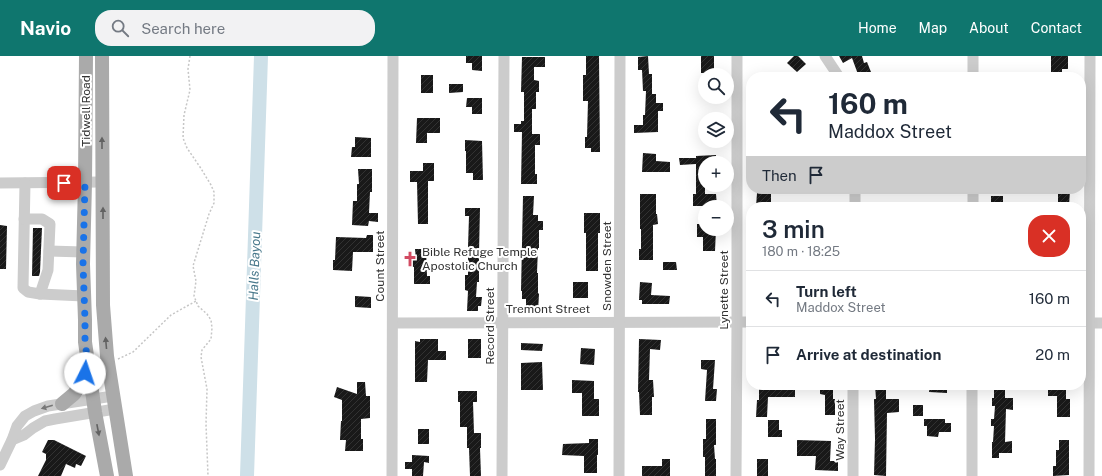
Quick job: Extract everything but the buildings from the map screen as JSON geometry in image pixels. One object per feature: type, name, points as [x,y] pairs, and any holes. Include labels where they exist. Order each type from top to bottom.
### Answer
[{"type":"main road","name":"Tidwell Road","points":[[86,56],[83,252],[85,342],[94,406],[107,476]]},
{"type":"main road","name":"Tidwell Road","points":[[102,56],[103,305],[108,365],[126,476]]},
{"type":"main road","points":[[62,404],[74,394],[78,388],[88,365]]},
{"type":"street","name":"Count Street","points":[[392,476],[393,56]]},
{"type":"street","name":"Record Street","points":[[502,476],[504,56]]},
{"type":"street","name":"Snowden Street","points":[[619,476],[620,56]]},
{"type":"street","name":"Lynette Street","points":[[736,476],[737,56]]},
{"type":"street","points":[[825,56],[836,72]]},
{"type":"street","points":[[973,56],[973,72]]},
{"type":"street","points":[[1086,270],[1090,56]]},
{"type":"street","points":[[0,183],[102,182]]},
{"type":"street","points":[[25,183],[23,288],[28,292],[40,294],[84,296]]},
{"type":"street","points":[[24,219],[42,219],[50,224],[48,270],[40,294]]},
{"type":"street","points":[[49,251],[83,252]]},
{"type":"street","name":"Tremont Street","points":[[393,323],[746,322]]},
{"type":"street","points":[[1086,323],[1102,323]]},
{"type":"street","points":[[1086,361],[1089,476]]},
{"type":"street","name":"Way Street","points":[[853,390],[853,476]]},
{"type":"street","points":[[972,390],[972,476]]},
{"type":"street","points":[[12,440],[24,435],[45,421],[94,406],[114,402]]},
{"type":"street","points":[[0,465],[17,426],[25,416],[48,406],[62,404],[94,406]]},
{"type":"path","points":[[190,56],[188,69],[190,90],[184,115],[183,138],[187,148],[214,192],[214,203],[209,214],[193,266],[196,281],[194,296],[198,306],[211,320],[212,328],[211,339],[202,350],[201,357],[207,389],[206,424],[208,476]]},
{"type":"path","points":[[108,365],[132,352],[170,315],[196,301]]},
{"type":"waterway","name":"Halls Bayou","points":[[247,476],[261,56]]},
{"type":"place","name":"Bible Refuge Temple Apostolic Church","points":[[410,259]]},
{"type":"route","points":[[64,183],[85,183],[83,264],[85,342],[88,365],[85,373]]}]
